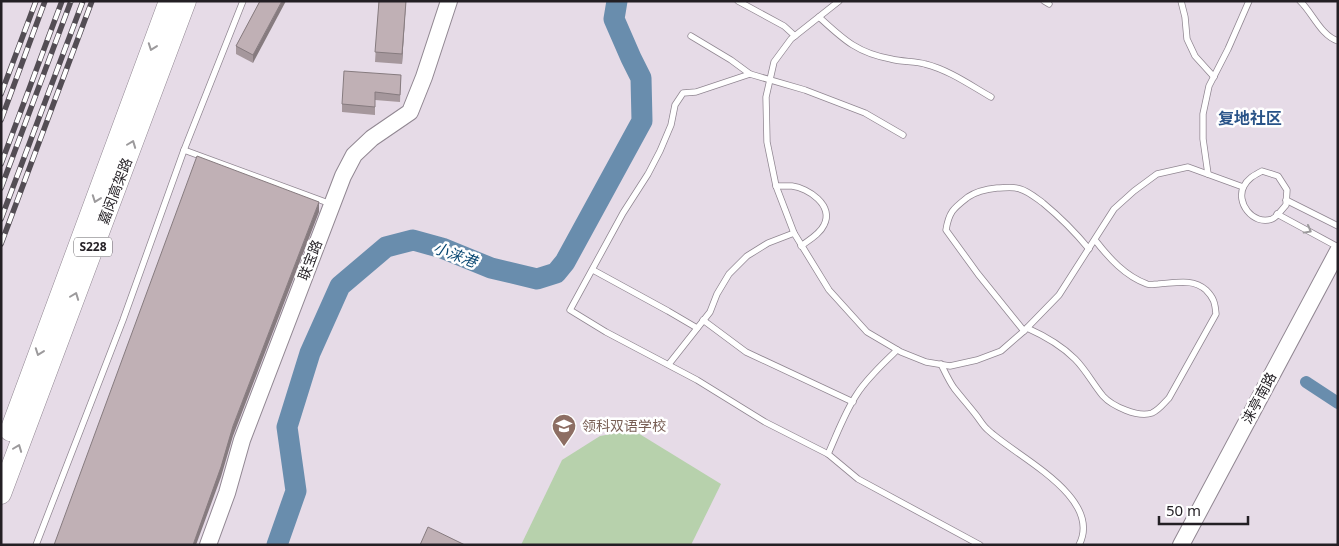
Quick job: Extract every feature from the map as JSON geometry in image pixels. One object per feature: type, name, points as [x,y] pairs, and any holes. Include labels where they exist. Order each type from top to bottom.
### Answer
[{"type":"highway","name":"嘉闵高架路","points":[[1,454],[169,1]]},
{"type":"highway","name":"嘉闵高架路","points":[[1,494],[186,1]]},
{"type":"street","name":"联宝路","points":[[208,545],[227,494],[242,440],[342,176],[354,155],[372,138],[410,112],[424,77],[449,1]]},
{"type":"street","name":"涞亭南路","points":[[1181,545],[1338,251]]},
{"type":"lane","points":[[36,545],[123,320],[184,150],[243,1]]},
{"type":"lane","points":[[738,1],[784,26],[795,36]]},
{"type":"lane","points":[[839,1],[791,38],[774,62],[766,97],[767,142],[776,186],[794,234],[801,246],[829,290],[867,332],[897,350],[926,362],[950,366],[977,360],[1001,351],[1025,330],[1059,295],[1114,209],[1157,174],[1188,167],[1243,188]]},
{"type":"lane","points":[[1181,1],[1187,39],[1194,56],[1214,77]]},
{"type":"lane","points":[[1208,174],[1203,139],[1203,114],[1209,86],[1249,1]]},
{"type":"lane","points":[[1300,1],[1324,30],[1334,40],[1338,41]]},
{"type":"lane","points":[[819,17],[845,41],[868,54],[898,61],[924,63],[991,97]]},
{"type":"lane","points":[[691,36],[750,74],[805,90],[865,113],[903,135]]},
{"type":"lane","points":[[750,74],[696,92],[683,93],[675,105],[671,125],[660,152],[623,213],[570,310],[606,332],[669,364],[766,422],[828,454],[858,479],[980,545]]},
{"type":"lane","points":[[184,150],[331,204]]},
{"type":"lane","points":[[1262,171],[1270,173],[1278,176],[1287,190],[1286,200],[1286,205],[1273,219],[1262,220],[1250,214],[1242,201],[1243,188],[1250,178],[1262,171]]},
{"type":"lane","points":[[776,186],[793,186],[808,191],[821,201],[827,214],[824,225],[801,246]]},
{"type":"lane","points":[[1089,249],[1058,215],[1020,188],[992,188],[975,192],[955,207],[948,218],[946,230],[978,274],[1025,330],[1045,336],[1075,360],[1105,398],[1124,410],[1138,415],[1152,413],[1169,398],[1216,314],[1215,302],[1200,285],[1187,282],[1148,284],[1126,273],[1111,260],[1095,240]]},
{"type":"lane","points":[[1286,200],[1338,226]]},
{"type":"lane","points":[[1277,214],[1338,247]]},
{"type":"lane","points":[[669,364],[710,312],[717,294],[729,274],[747,256],[768,242],[794,234]]},
{"type":"lane","points":[[593,270],[697,328]]},
{"type":"lane","points":[[704,320],[746,352],[853,402]]},
{"type":"lane","points":[[828,454],[857,394],[873,373],[897,350]]},
{"type":"lane","points":[[941,364],[954,387],[988,430],[1067,492],[1080,512],[1083,524],[1079,545]]},
{"type":"green space","points":[[633,430],[721,484],[691,545],[521,545],[562,460],[600,436]]},
{"type":"building","points":[[260,1],[282,1],[253,55],[236,46]]},
{"type":"building","points":[[379,1],[406,1],[402,54],[375,52]]},
{"type":"building","points":[[344,71],[401,75],[400,95],[375,92],[375,107],[342,104]]},
{"type":"building","points":[[197,156],[319,202],[233,426],[221,467],[193,545],[54,545]]},
{"type":"building","points":[[428,527],[465,545],[420,545]]},
{"type":"waterway","name":"小涞港","points":[[277,545],[296,491],[287,427],[310,353],[340,286],[386,247],[413,240],[442,248],[491,268],[537,279],[556,273],[565,262],[642,121],[641,78],[614,19],[617,1]]},
{"type":"waterway","points":[[1306,382],[1338,403]]},
{"type":"railway","points":[[1,94],[36,1]]},
{"type":"railway","points":[[1,120],[45,1]]},
{"type":"railway","points":[[1,164],[62,1]]},
{"type":"railway","points":[[1,188],[71,1]]},
{"type":"railway","points":[[1,219],[83,1]]},
{"type":"railway","points":[[1,244],[92,1]]},
{"type":"place","name":"领科双语学校","points":[[564,447]]},
{"type":"district","name":"复地社区","points":[[1250,118]]}]
